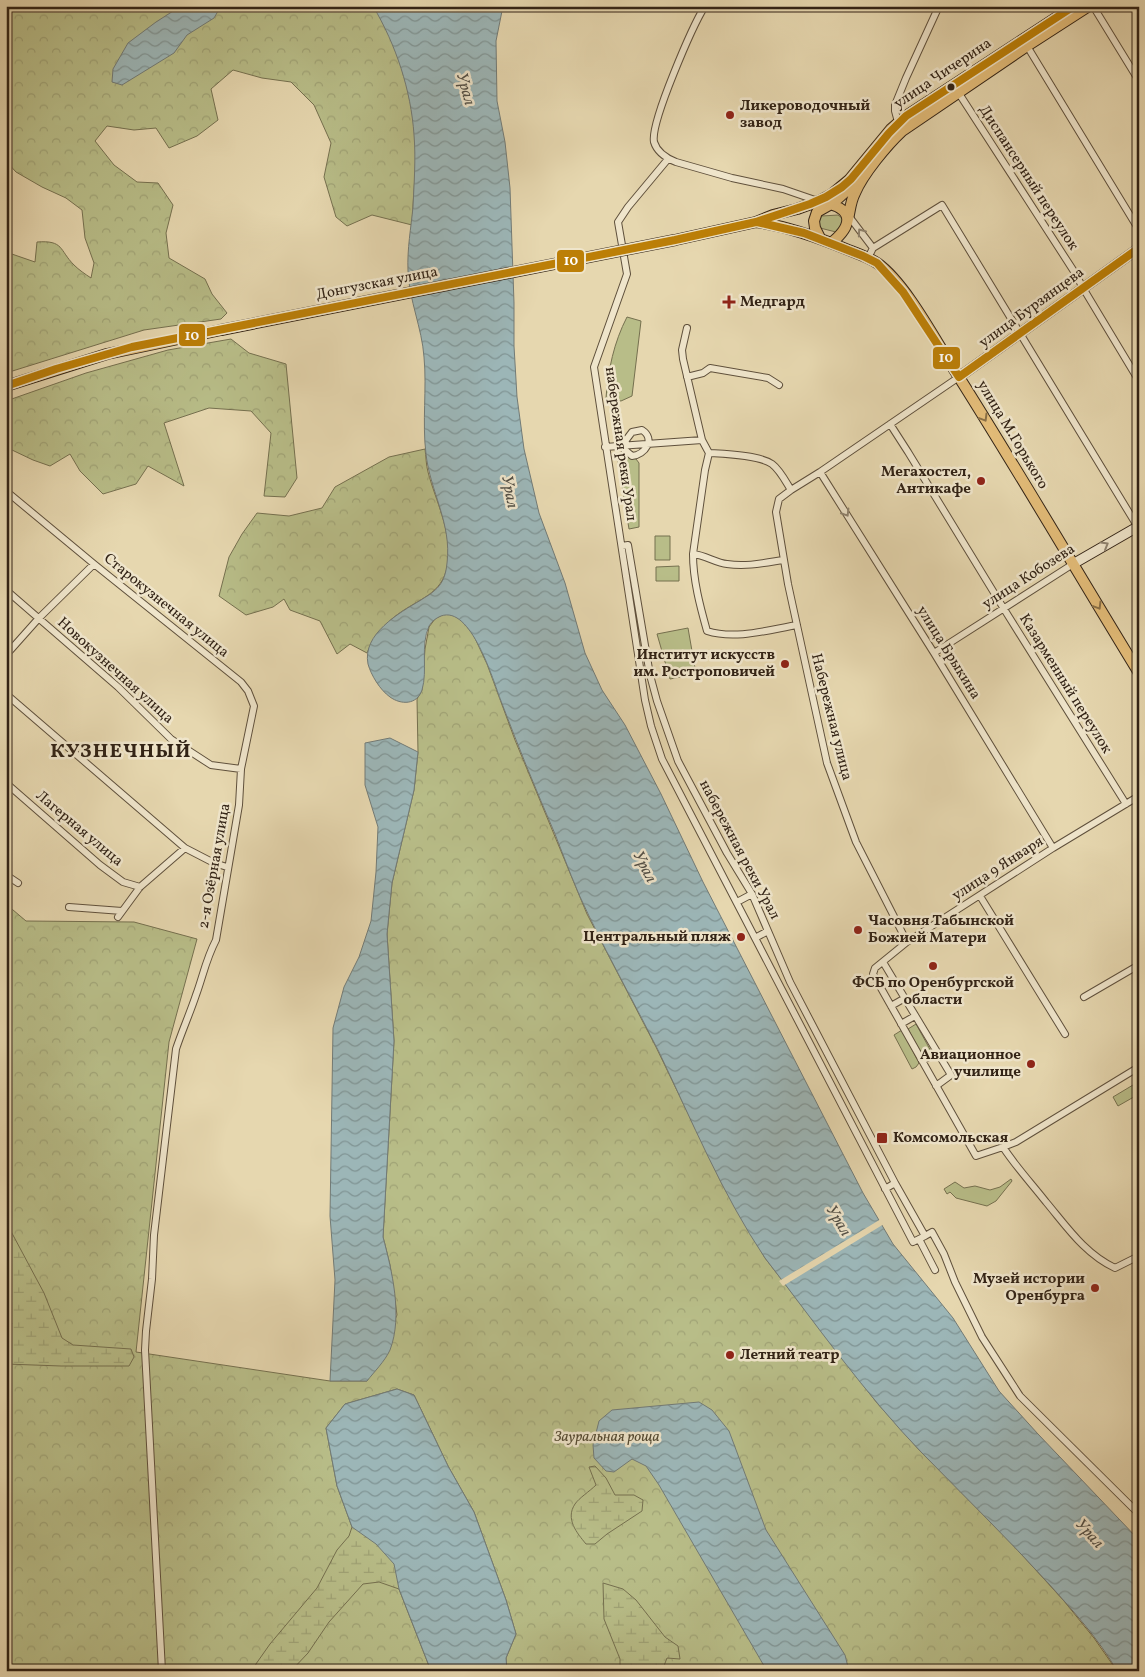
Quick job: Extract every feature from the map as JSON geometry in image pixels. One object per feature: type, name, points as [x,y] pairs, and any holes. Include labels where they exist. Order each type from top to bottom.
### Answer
[{"type":"main road","name":"улица Чичерина","points":[[836,210],[842,187],[898,122],[924,103],[1074,6]]},
{"type":"main road","name":"улица Чичерина","points":[[836,210],[851,202],[859,185],[894,139],[924,114],[1090,6]]},
{"type":"main road","name":"Донгузская улица","points":[[6,386],[107,354],[220,330],[675,240],[756,222],[836,210]]},
{"type":"main road","points":[[820,238],[815,228],[817,212],[836,210],[841,235],[831,242]]},
{"type":"main road","name":"улица М.Горького","points":[[756,222],[773,224],[831,242],[868,258],[885,270],[903,292],[959,377],[1139,673]]},
{"type":"street","points":[[705,6],[676,67],[658,117],[654,142],[660,153],[668,159],[732,178],[783,189],[836,210],[873,248]]},
{"type":"street","points":[[898,122],[895,105],[939,6]]},
{"type":"street","points":[[1093,6],[1139,81]]},
{"type":"street","points":[[1027,46],[1139,230]]},
{"type":"street","name":"Диспансерный переулок","points":[[958,92],[1075,272],[1139,381]]},
{"type":"street","name":"набережная реки Урал","points":[[668,159],[618,222],[628,274],[594,367],[645,700],[651,726],[662,758],[913,1242],[932,1232],[982,1337],[1020,1396],[1139,1514]]},
{"type":"street","points":[[868,258],[873,248],[942,205],[1138,527]]},
{"type":"street","name":"улица Бурзянцева","points":[[791,490],[959,377],[1139,248]]},
{"type":"street","points":[[687,328],[682,350],[702,440],[709,453],[693,554],[694,577],[707,631],[715,634],[754,633],[796,626]]},
{"type":"street","points":[[687,377],[703,373],[710,368],[768,378],[779,385]]},
{"type":"street","name":"Казарменный переулок","points":[[890,424],[1126,804]]},
{"type":"street","points":[[636,430],[642,430],[646,433],[648,444],[646,450],[641,454],[632,456],[624,449],[624,445],[632,432],[636,430]]},
{"type":"street","points":[[606,447],[702,440]]},
{"type":"street","points":[[709,453],[746,456],[766,461],[774,465],[791,490]]},
{"type":"street","name":"улица Брыкина","points":[[820,472],[1054,848]]},
{"type":"street","name":"Набережная улица","points":[[791,490],[779,499],[776,512],[796,626],[827,763],[856,842],[908,942]]},
{"type":"street","name":"Старокузнечная улица","points":[[6,491],[241,682],[248,691],[254,706],[241,769]]},
{"type":"street","name":"улица Кобозева","points":[[934,653],[1073,564],[1138,527]]},
{"type":"street","name":"набережная реки Урал","points":[[622,546],[628,545],[650,675],[678,761],[752,894],[790,982],[875,1143],[922,1237],[935,1270]]},
{"type":"street","points":[[693,554],[699,554],[726,564],[751,565],[783,560]]},
{"type":"street","points":[[6,654],[39,618],[94,564]]},
{"type":"street","name":"Новокузнечная улица","points":[[6,590],[118,688],[171,739],[211,765],[241,769]]},
{"type":"street","points":[[6,694],[185,848],[227,868]]},
{"type":"street","points":[[667,765],[678,761]]},
{"type":"street","name":"2-я Озёрная улица","points":[[162,1671],[145,1350],[154,1235],[176,1050],[196,996],[206,959],[216,940],[239,805],[241,769]]},
{"type":"street","name":"Лагерная улица","points":[[6,782],[100,864],[123,882],[140,887]]},
{"type":"street","name":"улица 9 Января","points":[[890,1006],[874,979],[875,968],[908,942],[1139,796]]},
{"type":"street","points":[[687,806],[698,800]]},
{"type":"street","points":[[707,846],[720,839]]},
{"type":"street","points":[[69,907],[120,914],[140,887],[185,848]]},
{"type":"street","points":[[6,875],[18,883]]},
{"type":"street","points":[[737,902],[752,894]]},
{"type":"street","points":[[980,896],[1065,1034]]},
{"type":"street","points":[[755,938],[768,931]]},
{"type":"street","points":[[883,962],[951,1076],[936,1086]]},
{"type":"street","points":[[1084,997],[1139,965]]},
{"type":"street","points":[[905,998],[890,1006],[976,1156],[1016,1142],[1139,1067]]},
{"type":"street","points":[[798,1019],[807,1014]]},
{"type":"street","points":[[901,1024],[915,1016]]},
{"type":"street","points":[[922,1062],[937,1052]]},
{"type":"street","points":[[823,1067],[833,1062]]},
{"type":"street","points":[[864,1149],[875,1143]]},
{"type":"street","points":[[1003,1147],[1070,1232],[1096,1257],[1115,1268],[1139,1256]]},
{"type":"street","points":[[885,1188],[895,1183]]},
{"type":"green space","points":[[6,6],[373,6],[382,20],[396,52],[411,104],[415,137],[412,225],[372,215],[347,226],[336,217],[324,177],[331,143],[314,105],[291,82],[262,78],[233,70],[211,89],[218,120],[197,136],[169,148],[156,128],[134,130],[107,126],[95,141],[114,165],[137,182],[158,183],[173,205],[166,233],[169,258],[205,279],[212,294],[227,313],[221,319],[144,330],[6,373],[6,307],[10,305],[10,288],[6,281],[6,252],[35,262],[37,242],[57,244],[74,265],[91,278],[94,263],[85,238],[82,210],[66,198],[16,172],[6,161]]},
{"type":"green space","points":[[838,215],[843,219],[844,223],[836,232],[820,228],[818,221],[822,216]]},
{"type":"green space","points":[[627,317],[641,321],[632,396],[621,401],[606,398],[612,356]]},
{"type":"green space","points":[[231,339],[249,353],[286,364],[297,478],[285,497],[264,496],[271,433],[251,411],[209,408],[164,423],[184,486],[148,466],[136,484],[103,494],[80,471],[70,454],[50,466],[12,450],[6,452],[6,401],[86,373],[168,350]]},
{"type":"green space","points":[[425,449],[428,472],[447,538],[448,561],[446,571],[438,587],[432,593],[401,612],[385,625],[367,653],[350,644],[337,654],[320,621],[290,610],[284,599],[273,607],[246,615],[219,596],[229,557],[257,513],[289,516],[322,508],[335,487],[389,457]]},
{"type":"green space","points":[[624,452],[639,463],[639,527],[629,529],[617,455]]},
{"type":"green space","points":[[655,536],[670,536],[670,560],[655,560]]},
{"type":"green space","points":[[679,566],[679,581],[656,581],[656,567]]},
{"type":"green space","name":"Зауральная роща","points":[[444,614],[453,615],[461,620],[473,634],[487,664],[515,740],[587,914],[656,1047],[723,1186],[765,1258],[877,1403],[921,1452],[1006,1537],[1064,1601],[1094,1638],[1117,1671],[6,1671],[6,904],[26,921],[134,922],[197,939],[169,1042],[136,1352],[330,1381],[367,1381],[397,1315],[390,1265],[383,1237],[394,1041],[387,934],[392,883],[414,790],[418,752],[417,699],[422,690],[425,649],[429,627],[435,619]]},
{"type":"green space","points":[[688,628],[696,674],[670,679],[657,634]]},
{"type":"green space","points":[[916,1024],[932,1053],[924,1058],[908,1029]]},
{"type":"green space","points":[[902,1030],[919,1063],[912,1069],[894,1035]]},
{"type":"green space","points":[[1138,1082],[1139,1094],[1118,1106],[1113,1097]]},
{"type":"green space","points":[[1011,1179],[1012,1181],[996,1201],[987,1206],[956,1198],[950,1192],[947,1194],[944,1189],[955,1182],[964,1188],[975,1186],[990,1190],[1000,1187]]},
{"type":"green space","points":[[6,1222],[44,1293],[62,1338],[73,1345],[131,1349],[134,1357],[129,1366],[6,1364],[6,1329],[12,1324],[6,1311]]},
{"type":"green space","points":[[397,1389],[414,1395],[448,1466],[474,1512],[506,1600],[516,1634],[506,1658],[507,1671],[431,1671],[399,1589],[379,1582],[363,1584],[329,1622],[308,1653],[291,1671],[251,1671],[270,1644],[317,1588],[337,1550],[349,1536],[352,1527],[337,1486],[326,1428],[345,1404]]},
{"type":"green space","points":[[595,1466],[606,1478],[615,1495],[634,1495],[643,1500],[642,1511],[595,1544],[586,1544],[573,1526],[571,1515],[575,1504],[596,1485],[589,1467]]},
{"type":"green space","points":[[603,1583],[623,1589],[636,1600],[665,1637],[678,1646],[680,1659],[667,1658],[662,1671],[620,1671],[620,1659],[604,1619]]},
{"type":"water","points":[[181,6],[221,6],[214,18],[187,35],[174,53],[122,85],[112,82],[113,69],[128,43]]},
{"type":"water","name":"Урал","points":[[373,6],[503,6],[496,41],[497,101],[505,142],[510,188],[517,397],[524,449],[539,513],[565,583],[585,653],[602,690],[625,725],[661,794],[703,882],[863,1193],[893,1244],[953,1318],[999,1391],[1139,1540],[1139,1671],[1117,1671],[1094,1637],[1049,1584],[901,1430],[841,1358],[749,1234],[721,1183],[659,1052],[584,906],[486,662],[471,633],[462,622],[452,616],[441,616],[431,623],[426,634],[424,650],[424,682],[420,695],[413,701],[394,700],[379,686],[371,673],[368,664],[368,653],[376,634],[393,618],[431,594],[440,585],[446,571],[448,549],[444,521],[428,468],[424,430],[425,381],[423,346],[408,271],[415,171],[415,144],[410,101],[401,68],[389,36]]},
{"type":"water","points":[[390,738],[418,752],[414,790],[392,883],[387,934],[394,1041],[383,1237],[393,1279],[396,1323],[390,1350],[367,1381],[330,1381],[335,1280],[330,1216],[333,1028],[344,987],[359,957],[371,921],[378,827],[365,785],[365,743]]},
{"type":"water","points":[[397,1389],[414,1395],[448,1466],[474,1512],[506,1600],[516,1634],[506,1658],[507,1671],[431,1671],[399,1589],[394,1564],[376,1544],[352,1527],[337,1486],[326,1428],[345,1404]]},
{"type":"water","points":[[699,1402],[712,1410],[729,1431],[766,1530],[845,1655],[849,1671],[767,1671],[659,1485],[646,1466],[632,1459],[614,1472],[606,1471],[594,1458],[593,1445],[599,1421],[612,1410]]},
{"type":"pier","points":[[881,1219],[884,1224],[783,1286],[779,1281]]},
{"type":"transit line","name":"10","points":[[6,386],[132,347],[675,240],[756,222],[810,204],[826,197],[851,179],[889,133],[906,116],[1074,6]]},
{"type":"transit line","name":"10","points":[[757,222],[804,233],[877,263],[903,292],[959,377],[1139,248]]},
{"type":"place","name":"Ликероводочный завод","points":[[730,115]]},
{"type":"place","name":"Медгард","points":[[729,302]]},
{"type":"place","name":"Мегахостел, Антикафе","points":[[981,481]]},
{"type":"place","name":"Институт искусств им. Ростроповичей","points":[[785,664]]},
{"type":"place","name":"Часовня Табынской Божией Матери","points":[[858,930]]},
{"type":"place","name":"Центральный пляж","points":[[741,937]]},
{"type":"place","name":"ФСБ по Оренбургской области","points":[[933,966]]},
{"type":"place","name":"Авиационное училище","points":[[1031,1064]]},
{"type":"place","name":"Комсомольская","points":[[882,1138]]},
{"type":"place","name":"Музей истории Оренбурга","points":[[1095,1288]]},
{"type":"place","name":"Летний театр","points":[[730,1355]]},
{"type":"district","name":"КУЗНЕЧНЫЙ","points":[[121,752]]}]
